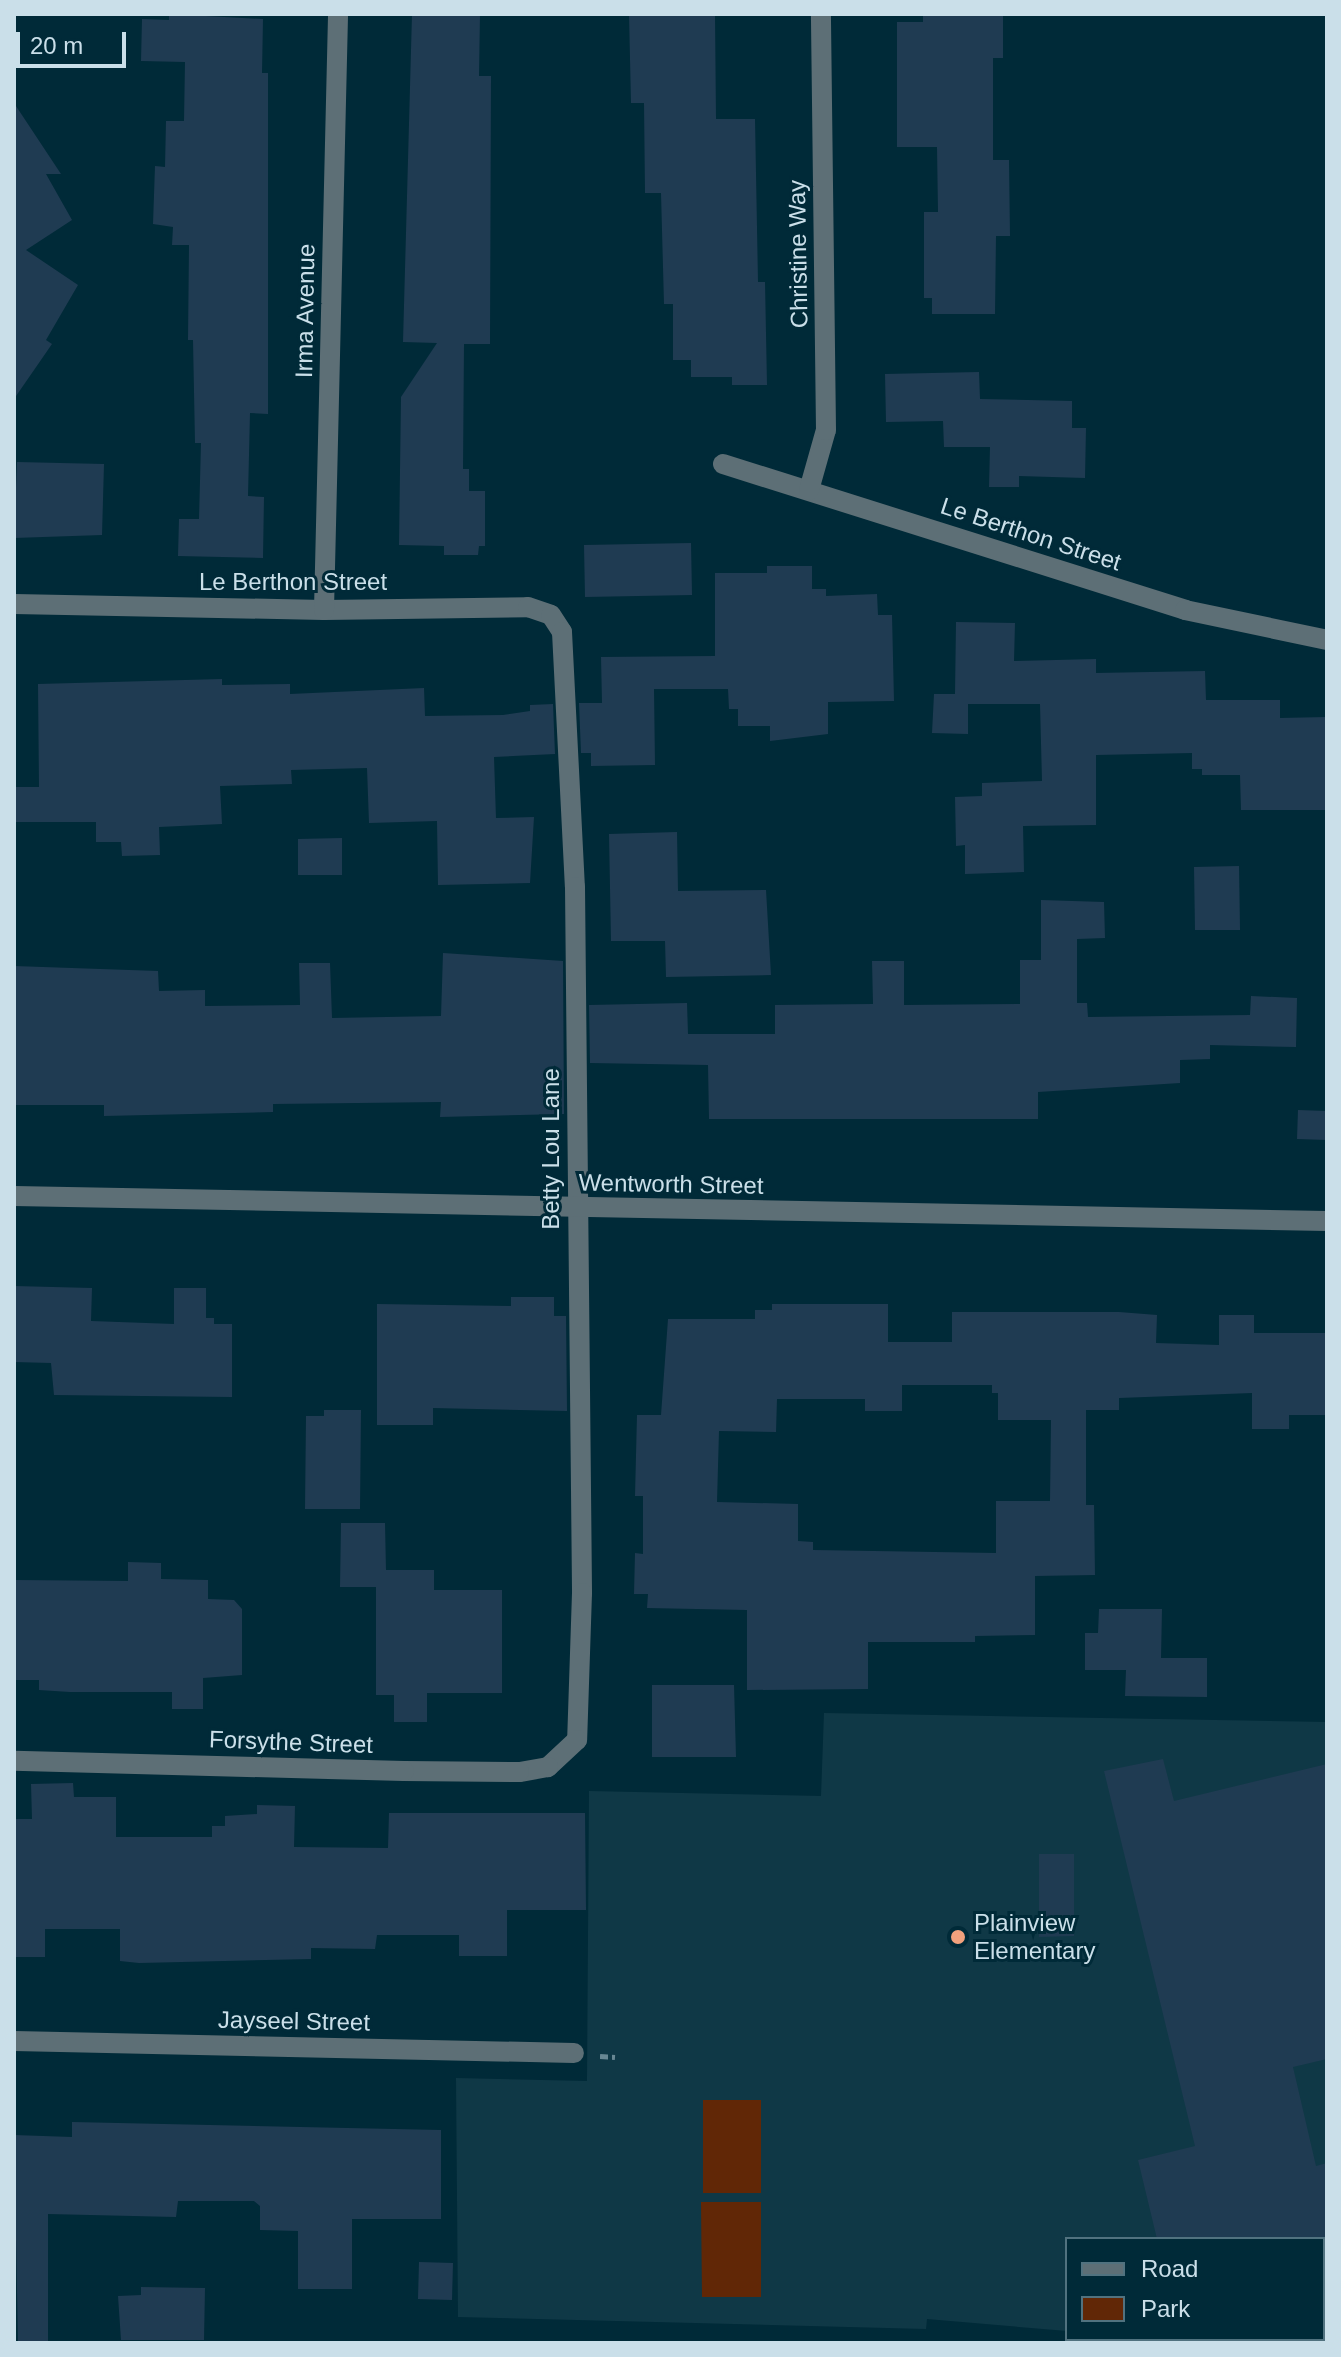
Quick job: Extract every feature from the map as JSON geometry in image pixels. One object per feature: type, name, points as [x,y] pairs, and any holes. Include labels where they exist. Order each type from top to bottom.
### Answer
[{"type":"street","name":"Irma Avenue","points":[[324,610],[338,14]]},
{"type":"street","name":"Christine Way","points":[[809,490],[826,430],[821,14]]},
{"type":"street","name":"Le Berthon Street","points":[[723,464],[1185,610],[1327,640]]},
{"type":"street","name":"Le Berthon Street","points":[[14,604],[324,610],[528,607],[551,615],[562,632]]},
{"type":"street","name":"Betty Lou Lane","points":[[562,632],[566,792],[575,887],[580,1717],[577,1740],[563,1757]]},
{"type":"street","name":"Wentworth Street","points":[[14,1196],[1327,1221]]},
{"type":"street","name":"Forsythe Street","points":[[14,1761],[519,1772],[563,1757]]},
{"type":"street","name":"Jayseel Street","points":[[14,2041],[574,2053]]},
{"type":"path","points":[[599,2056],[615,2057]]},
{"type":"shaded area","name":"Plainview Elementary","points":[[824,1713],[1327,1722],[1327,2336],[1325,2237],[1065,2237],[1065,2331],[927,2319],[926,2329],[458,2317],[456,2078],[587,2081],[589,1791],[821,1796]]},
{"type":"green space","points":[[703,2100],[761,2100],[761,2193],[703,2193]]},
{"type":"green space","points":[[701,2202],[761,2202],[761,2297],[702,2297]]},
{"type":"building","points":[[169,14],[263,19],[262,73],[268,73],[268,414],[250,413],[248,496],[264,497],[263,558],[178,556],[179,519],[199,519],[201,443],[195,443],[193,340],[188,340],[189,245],[172,245],[173,227],[153,224],[155,166],[165,167],[166,121],[184,121],[185,62],[141,61],[142,19],[169,20]]},
{"type":"building","points":[[412,14],[480,14],[479,76],[491,76],[490,344],[464,344],[463,469],[469,469],[469,491],[485,491],[485,546],[479,546],[478,555],[444,555],[444,546],[399,545],[401,397],[437,343],[403,342]]},
{"type":"building","points":[[629,14],[715,15],[716,119],[755,119],[758,282],[765,282],[767,385],[732,385],[732,377],[691,377],[691,360],[673,360],[673,304],[664,304],[661,193],[645,193],[644,103],[631,103]]},
{"type":"building","points":[[923,14],[1003,16],[1003,58],[993,58],[993,160],[1009,160],[1010,236],[996,236],[995,314],[932,314],[932,298],[924,298],[924,212],[938,212],[937,147],[897,147],[897,22],[923,22]]},
{"type":"building","points":[[14,103],[61,174],[46,174],[72,220],[26,250],[78,285],[46,340],[52,344],[14,399]]},
{"type":"building","points":[[979,372],[980,399],[1072,401],[1072,428],[1086,428],[1085,478],[1019,476],[1019,487],[989,487],[990,447],[944,447],[943,421],[886,422],[885,374]]},
{"type":"building","points":[[17,462],[104,464],[102,535],[14,538]]},
{"type":"building","points":[[691,543],[692,595],[585,597],[584,545]]},
{"type":"building","points":[[767,566],[812,566],[812,589],[826,589],[826,596],[877,594],[878,615],[892,615],[894,701],[828,702],[828,734],[770,741],[770,726],[738,726],[738,709],[729,709],[728,689],[654,689],[655,765],[591,766],[591,753],[581,753],[579,703],[602,703],[601,657],[715,656],[715,573],[767,573]]},
{"type":"building","points":[[956,622],[1015,623],[1014,661],[1096,659],[1096,673],[1205,671],[1206,700],[1280,700],[1280,718],[1327,717],[1327,810],[1241,810],[1240,775],[1202,775],[1202,769],[1192,769],[1192,753],[1096,755],[1096,825],[1023,826],[1024,872],[965,874],[965,845],[956,846],[955,797],[982,796],[982,783],[1042,781],[1040,704],[968,704],[968,734],[932,733],[934,694],[955,694]]},
{"type":"building","points":[[222,679],[222,685],[290,684],[290,694],[424,688],[425,716],[503,715],[530,711],[530,705],[553,704],[555,754],[494,757],[496,818],[534,817],[530,883],[438,885],[437,821],[369,823],[367,768],[291,770],[292,784],[220,786],[222,824],[159,827],[160,855],[122,856],[121,842],[96,842],[96,822],[14,822],[14,787],[39,787],[38,684]]},
{"type":"building","points":[[677,832],[678,891],[766,890],[771,975],[666,977],[665,941],[611,941],[609,834]]},
{"type":"building","points":[[342,838],[342,875],[298,875],[298,839]]},
{"type":"building","points":[[1239,866],[1240,930],[1195,930],[1194,867]]},
{"type":"building","points":[[1041,900],[1104,902],[1105,938],[1077,939],[1077,1003],[1087,1003],[1088,1017],[1250,1015],[1251,996],[1297,998],[1296,1047],[1210,1045],[1210,1059],[1180,1060],[1180,1083],[1038,1092],[1038,1119],[709,1119],[708,1065],[590,1063],[589,1005],[687,1003],[688,1034],[775,1034],[775,1005],[873,1004],[872,961],[904,961],[904,1005],[1020,1004],[1020,960],[1041,960]]},
{"type":"building","points":[[443,953],[563,961],[564,1114],[440,1117],[441,1102],[273,1104],[273,1112],[104,1116],[104,1105],[14,1105],[14,966],[158,971],[159,991],[205,990],[205,1006],[300,1005],[299,963],[330,963],[332,1018],[441,1016]]},
{"type":"building","points":[[1298,1110],[1327,1111],[1327,1140],[1297,1139]]},
{"type":"building","points":[[14,1286],[92,1288],[91,1321],[174,1324],[174,1288],[206,1288],[206,1318],[214,1318],[214,1324],[232,1324],[232,1397],[54,1395],[51,1363],[14,1362]]},
{"type":"building","points":[[511,1297],[554,1297],[554,1316],[566,1316],[567,1411],[433,1408],[433,1425],[377,1425],[377,1304],[511,1306]]},
{"type":"building","points":[[772,1304],[888,1304],[888,1342],[952,1342],[952,1312],[1119,1312],[1157,1315],[1156,1343],[1219,1345],[1219,1315],[1254,1315],[1254,1333],[1327,1333],[1327,1415],[1289,1415],[1289,1429],[1252,1429],[1252,1393],[1119,1398],[1119,1410],[1086,1410],[1086,1505],[1094,1505],[1095,1575],[1035,1576],[1035,1635],[975,1636],[975,1642],[868,1642],[868,1689],[747,1690],[747,1610],[647,1608],[648,1594],[634,1594],[635,1553],[643,1554],[643,1496],[635,1496],[637,1415],[661,1415],[668,1319],[755,1319],[755,1310],[772,1310]],"holes":[[[902,1385],[992,1385],[992,1393],[998,1393],[998,1420],[1051,1420],[1050,1501],[996,1501],[996,1553],[813,1550],[813,1542],[798,1541],[798,1504],[717,1502],[719,1431],[776,1432],[777,1399],[865,1399],[865,1411],[902,1411]]]},
{"type":"building","points":[[324,1410],[361,1410],[360,1509],[305,1509],[306,1416],[324,1416]]},
{"type":"building","points":[[341,1523],[385,1523],[386,1570],[434,1570],[434,1590],[502,1590],[502,1693],[427,1693],[427,1722],[394,1722],[394,1695],[376,1695],[376,1587],[340,1587]]},
{"type":"building","points":[[128,1562],[161,1563],[161,1579],[208,1580],[208,1599],[234,1600],[242,1609],[242,1675],[203,1678],[203,1709],[172,1709],[172,1692],[39,1690],[39,1680],[14,1680],[14,1580],[128,1581]]},
{"type":"building","points":[[1099,1609],[1162,1609],[1161,1658],[1207,1658],[1207,1697],[1125,1696],[1126,1670],[1085,1670],[1085,1633],[1098,1633]]},
{"type":"building","points":[[652,1685],[734,1685],[736,1757],[652,1757]]},
{"type":"building","points":[[1163,1759],[1174,1801],[1327,1764],[1327,2059],[1293,2067],[1316,2166],[1327,2163],[1327,2239],[1157,2237],[1138,2160],[1195,2146],[1104,1771]]},
{"type":"building","points":[[73,1783],[74,1797],[116,1797],[116,1837],[212,1837],[212,1826],[225,1826],[225,1816],[257,1814],[257,1805],[295,1806],[294,1847],[388,1848],[389,1813],[585,1813],[586,1910],[507,1910],[507,1956],[459,1956],[459,1935],[377,1935],[375,1949],[311,1948],[311,1959],[139,1963],[120,1961],[120,1929],[45,1929],[45,1957],[14,1957],[14,1819],[32,1819],[31,1784]]},
{"type":"building","points":[[1039,1854],[1074,1854],[1074,1936],[1039,1937]]},
{"type":"building","points":[[72,2122],[441,2130],[441,2219],[352,2219],[352,2289],[298,2289],[298,2231],[260,2230],[260,2206],[254,2201],[178,2201],[176,2217],[48,2214],[48,2343],[18,2343],[14,2135],[72,2137]]},
{"type":"building","points":[[419,2262],[453,2263],[452,2300],[418,2299]]},
{"type":"building","points":[[141,2287],[205,2288],[204,2340],[121,2340],[118,2296],[141,2295]]},
{"type":"place","name":"Plainview Elementary","points":[[958,1937]]}]
